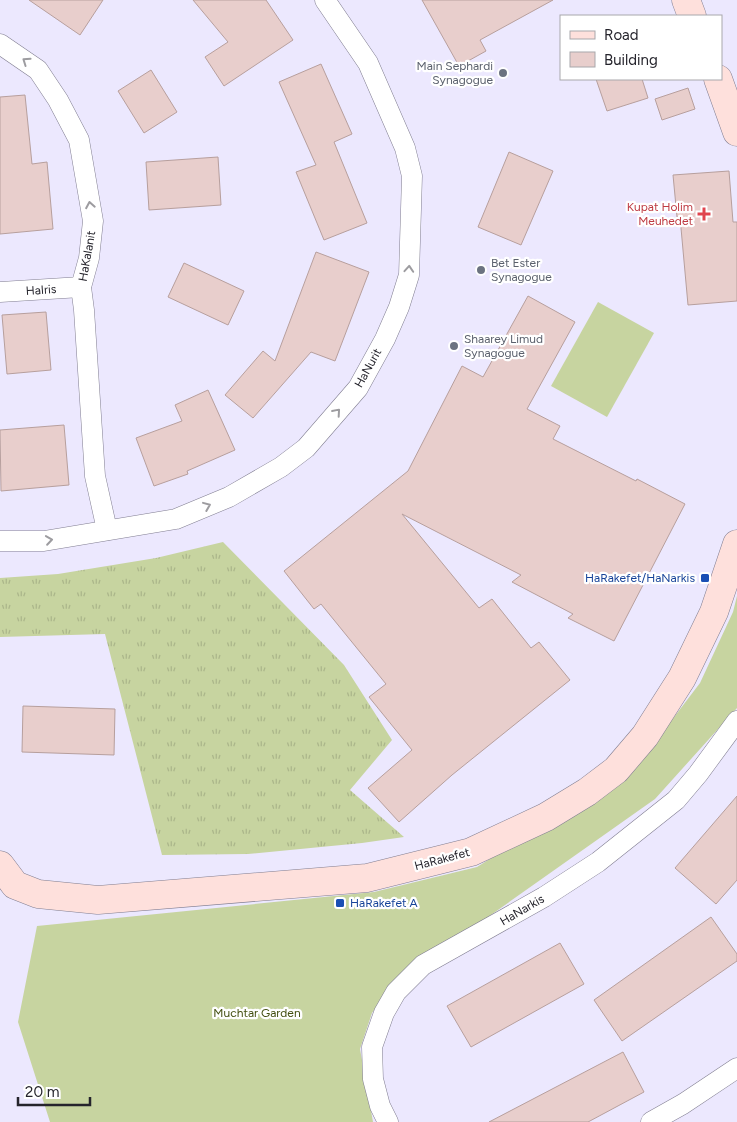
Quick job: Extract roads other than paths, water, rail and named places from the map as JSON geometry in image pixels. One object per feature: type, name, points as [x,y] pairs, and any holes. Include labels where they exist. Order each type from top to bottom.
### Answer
[{"type":"street","name":"HaNurit","points":[[0,541],[44,541],[176,519],[229,497],[281,467],[306,448],[358,388],[385,339],[409,275],[412,176],[405,148],[368,63],[325,0]]},
{"type":"street","points":[[686,0],[692,15]]},
{"type":"street","name":"HaKalanit","points":[[0,44],[38,70],[58,100],[80,140],[93,221],[89,258],[81,287],[95,476],[107,530]]},
{"type":"street","points":[[718,80],[737,132]]},
{"type":"street","name":"HaIris","points":[[0,292],[81,287]]},
{"type":"street","name":"HaRakefet","points":[[0,865],[15,885],[38,894],[98,900],[367,878],[471,852],[546,817],[587,792],[616,770],[645,736],[682,678],[714,612],[736,551]]},
{"type":"street","name":"HaNarkis","points":[[388,1122],[380,1106],[373,1079],[372,1047],[384,1013],[396,992],[423,965],[544,898],[598,862],[676,800],[698,774],[737,721]]},
{"type":"street","points":[[651,1122],[683,1104],[737,1068]]},
{"type":"place","name":"Main Sephardi Synagogue","points":[[503,73]]},
{"type":"place","name":"Kupat Holim Meuhedet","points":[[704,214]]},
{"type":"place","name":"Bet Ester Synagogue","points":[[481,270]]},
{"type":"place","name":"Shaarey Limud Synagogue","points":[[454,346]]},
{"type":"place","name":"HaRakefet/HaNarkis","points":[[705,578]]},
{"type":"place","name":"HaRakefet A","points":[[340,903]]},
{"type":"park label","name":"Muchtar Garden","points":[[257,1013]]}]
